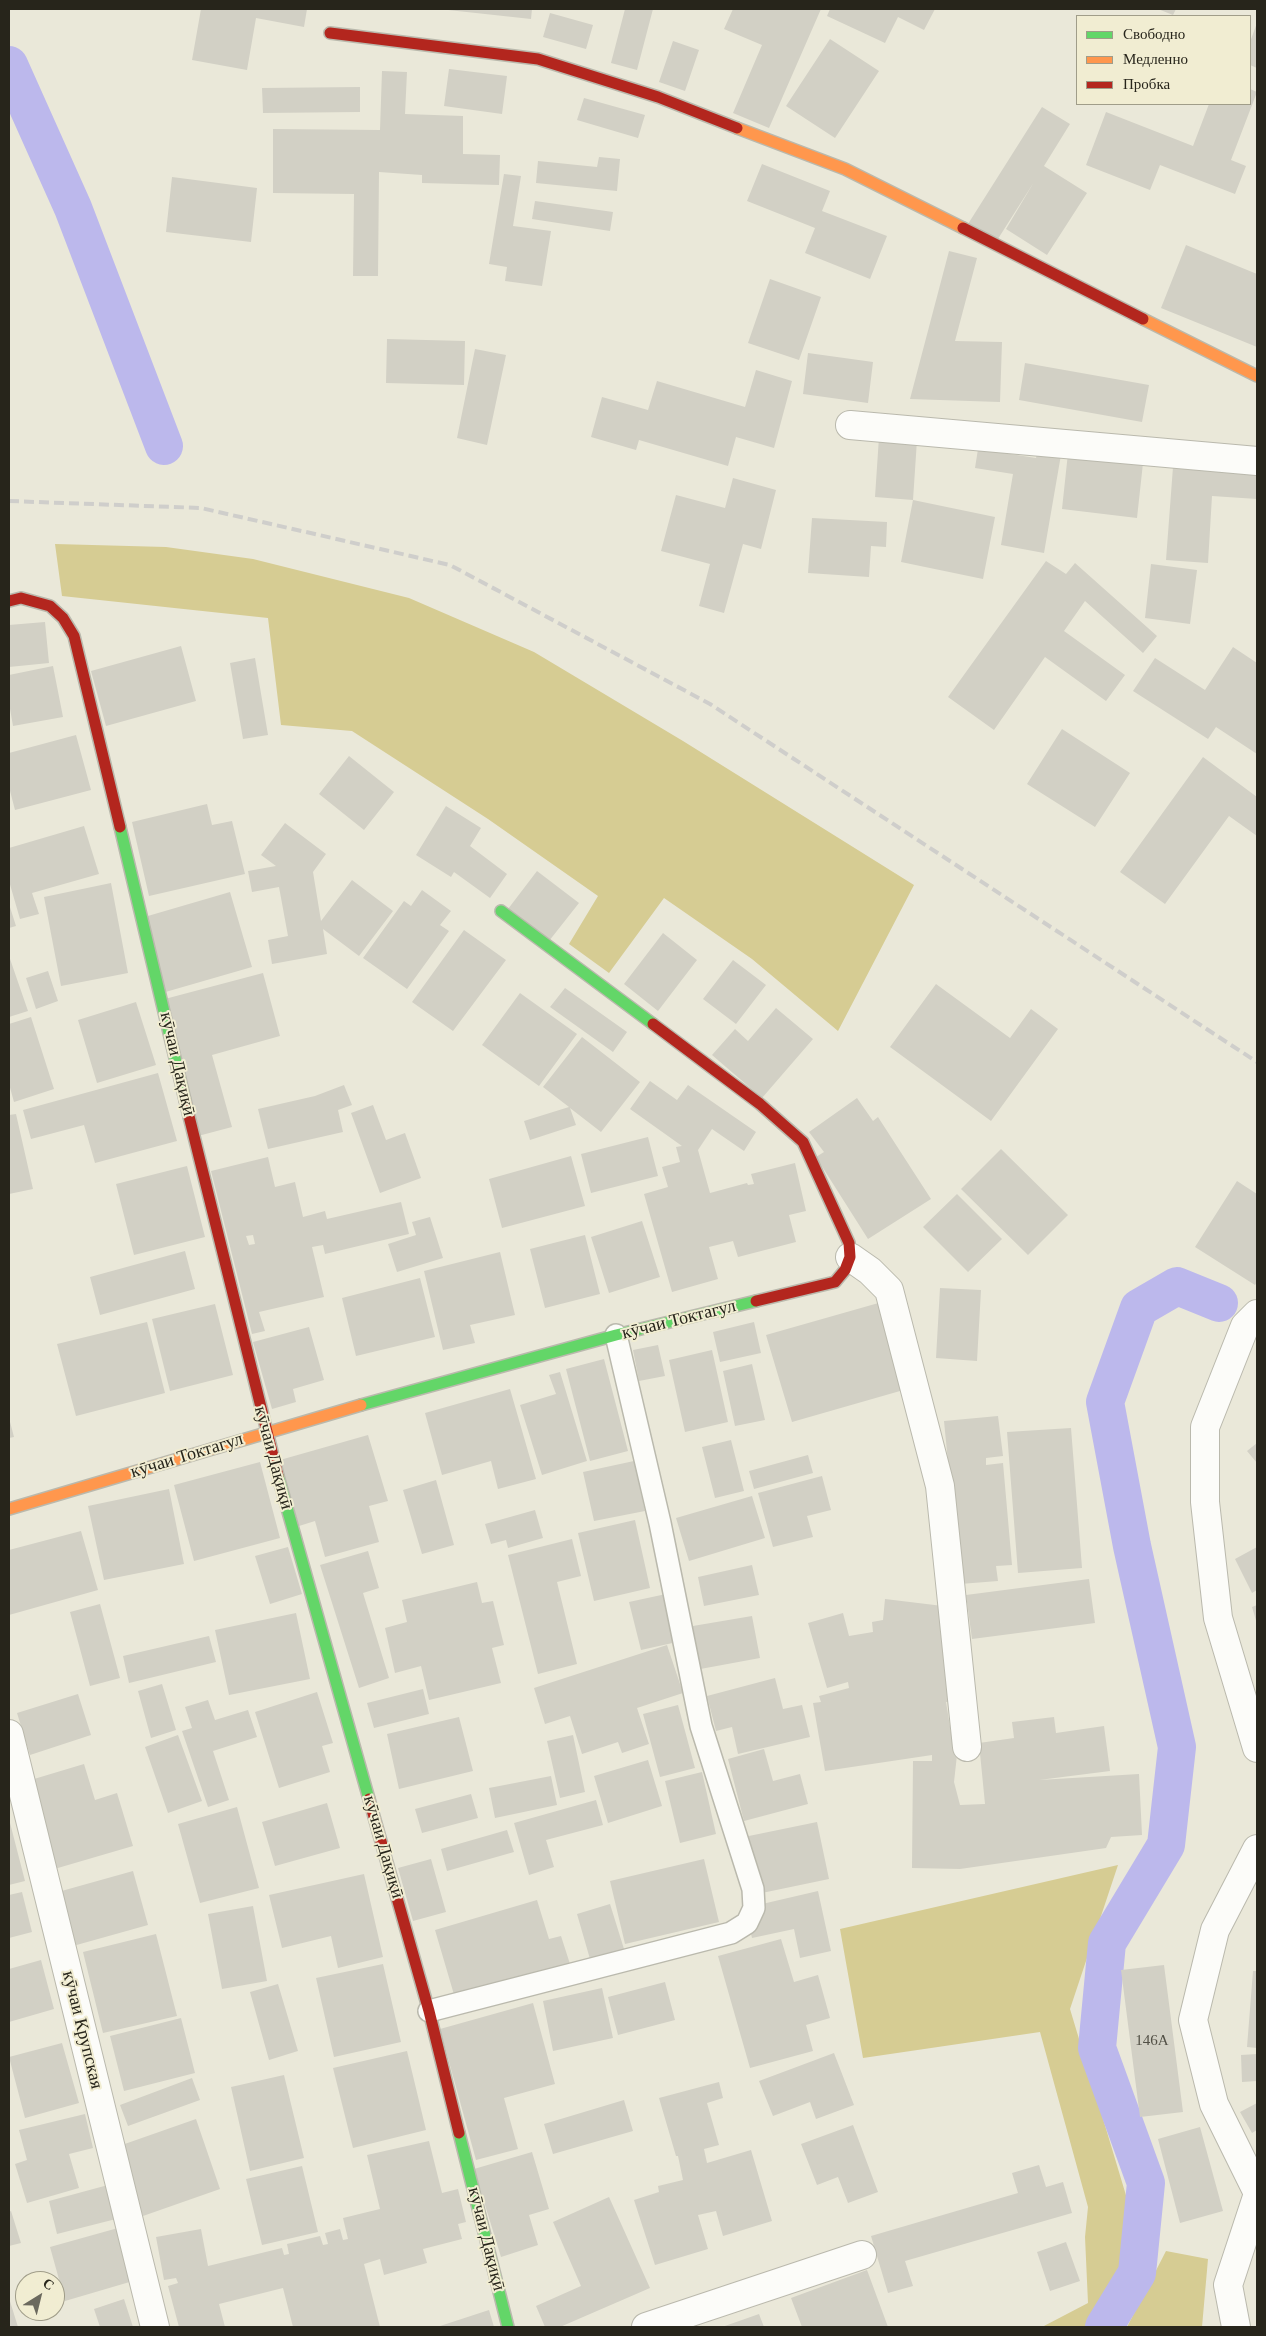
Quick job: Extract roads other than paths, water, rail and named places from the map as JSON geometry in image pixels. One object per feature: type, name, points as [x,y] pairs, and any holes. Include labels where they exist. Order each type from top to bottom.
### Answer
[{"type":"street","points":[[330,33],[538,59],[658,97],[846,169],[1257,376]]},
{"type":"street","points":[[850,425],[1257,461]]},
{"type":"street","name":"кӯчаи Дақиқӣ","points":[[9,601],[21,598],[50,606],[63,618],[74,636],[265,1432],[429,2011],[508,2327]]},
{"type":"street","points":[[501,911],[760,1104],[804,1142],[849,1242],[850,1257],[870,1270],[888,1290],[940,1486],[967,1747]]},
{"type":"street","name":"кӯчаи Токтагул","points":[[9,1509],[265,1432],[616,1335],[836,1282],[845,1270],[850,1257]]},
{"type":"street","points":[[1257,1314],[1245,1326],[1205,1427],[1205,1502],[1218,1618],[1257,1748]]},
{"type":"street","name":"кӯчаи Крупская","points":[[9,1734],[155,2327]]},
{"type":"street","points":[[1257,1850],[1215,1930],[1193,2020],[1214,2104],[1257,2191]]},
{"type":"street","points":[[1236,2327],[1228,2285],[1257,2198]]},
{"type":"street","points":[[646,2327],[862,2255]]},
{"type":"lane","points":[[429,2011],[730,1933],[747,1923],[754,1908],[753,1889],[701,1726],[660,1523],[616,1335]]},
{"type":"waterway","points":[[9,65],[73,208],[164,446]]},
{"type":"waterway","points":[[1104,2327],[1137,2273],[1146,2183],[1097,2048],[1107,1943],[1166,1845],[1177,1747],[1132,1546],[1105,1402],[1139,1308],[1177,1286],[1219,1303]]},
{"type":"railway","points":[[9,501],[201,508],[450,565],[710,704],[1257,1062]]}]
